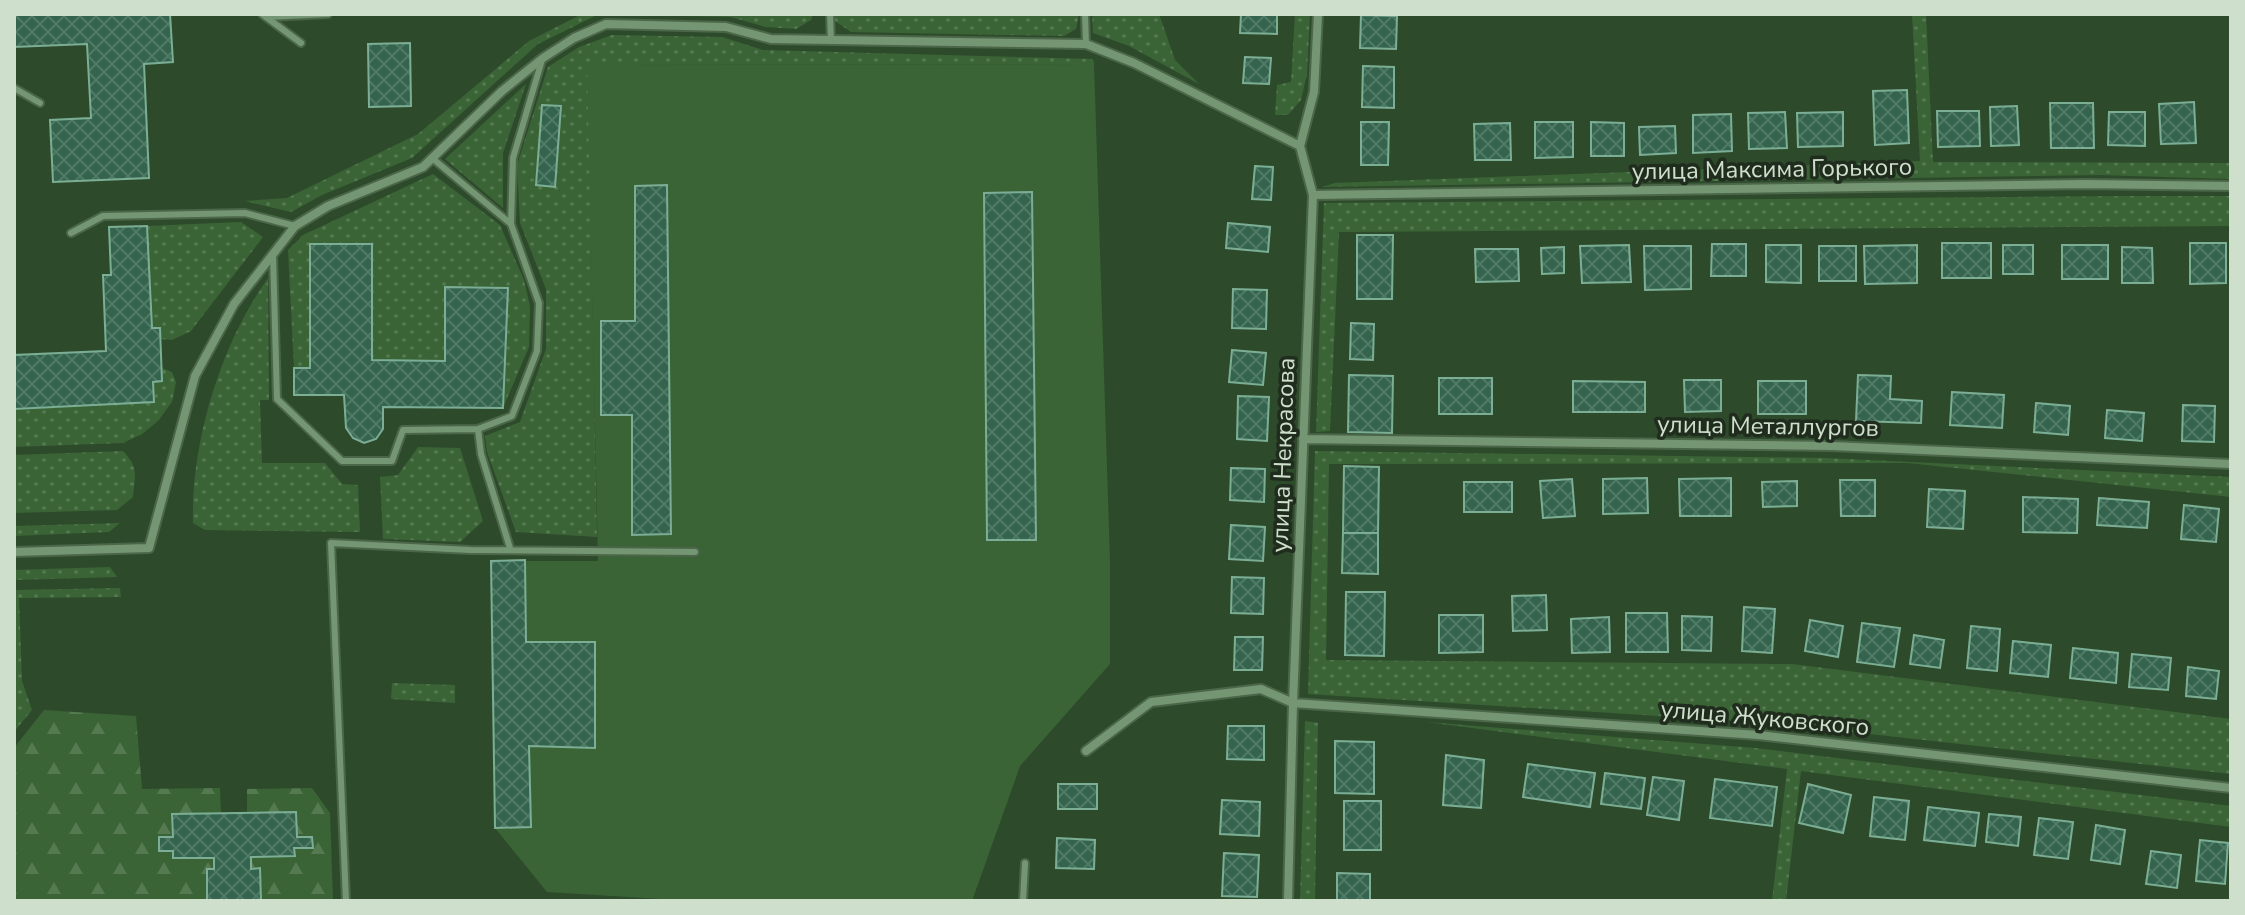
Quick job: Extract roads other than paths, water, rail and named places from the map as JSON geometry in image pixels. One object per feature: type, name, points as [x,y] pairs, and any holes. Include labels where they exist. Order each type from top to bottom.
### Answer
[{"type":"street","name":"улица Некрасова","points":[[1288,901],[1313,195],[1300,146],[1314,92],[1318,14]]},
{"type":"street","points":[[14,552],[149,548],[195,376],[234,304],[295,226],[328,206],[423,167],[502,91],[543,58],[574,38],[606,24],[726,27],[771,39],[1086,44],[1134,63],[1300,146]]},
{"type":"street","name":"улица Максима Горького","points":[[1313,195],[2085,184],[2231,186]]},
{"type":"street","name":"улица Металлургов","points":[[1303,439],[1832,446],[2231,464]]},
{"type":"street","name":"улица Жуковского","points":[[1086,751],[1151,702],[1261,689],[1293,703],[1758,735],[2231,788]]},
{"type":"lane","points":[[264,16],[328,14]]},
{"type":"lane","points":[[830,14],[831,41]]},
{"type":"lane","points":[[1085,14],[1086,44]]},
{"type":"lane","points":[[264,16],[301,43]]},
{"type":"lane","points":[[273,252],[277,399],[342,461],[392,461],[403,430],[478,429],[512,416],[537,351],[539,303],[511,224],[513,158],[543,58]]},
{"type":"lane","points":[[14,88],[40,103]]},
{"type":"lane","points":[[432,158],[511,224]]},
{"type":"lane","points":[[71,233],[103,216],[245,213],[295,226]]},
{"type":"lane","points":[[478,429],[481,454],[510,548]]},
{"type":"lane","points":[[346,901],[331,543],[456,550],[510,548],[695,552]]},
{"type":"lane","points":[[1023,901],[1025,863]]}]
